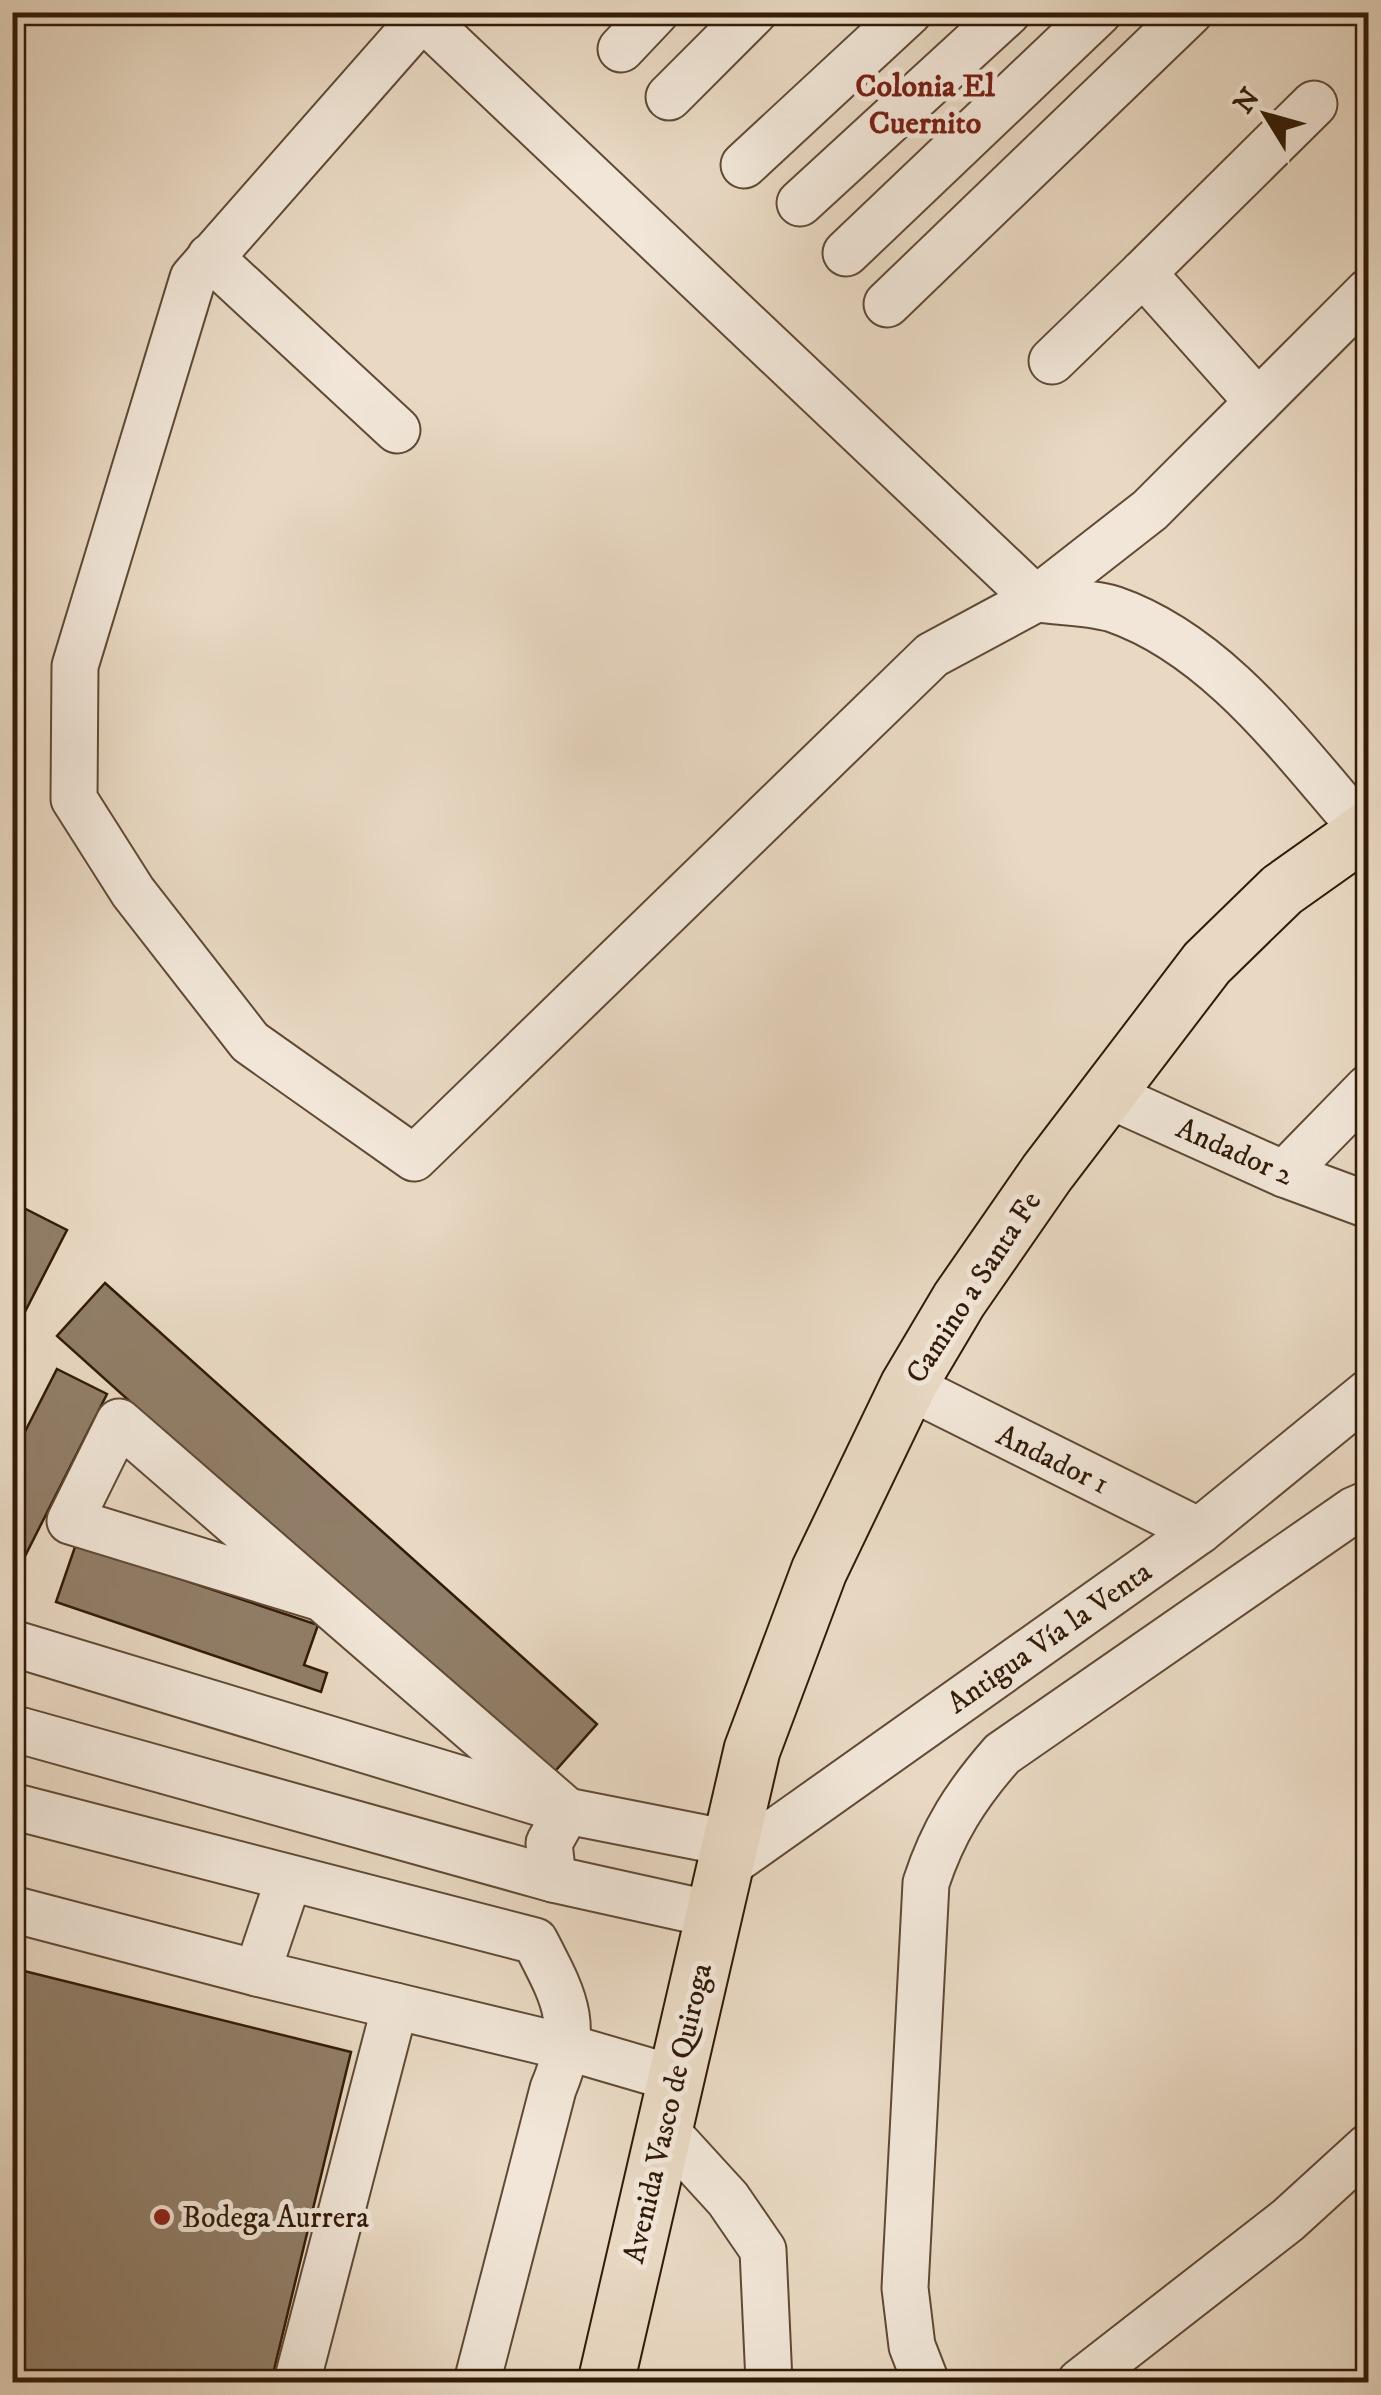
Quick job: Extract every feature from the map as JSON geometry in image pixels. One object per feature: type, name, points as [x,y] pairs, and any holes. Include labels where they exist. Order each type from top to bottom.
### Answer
[{"type":"main road","name":"Camino a Santa Fe","points":[[720,1876],[752,1750],[819,1570],[908,1386],[959,1300],[1104,1093],[1207,963],[1282,890],[1366,830]]},
{"type":"main road","name":"Avenida Vasco de Quiroga","points":[[606,2382],[720,1876]]},
{"type":"street","points":[[622,48],[656,12]]},
{"type":"street","points":[[669,97],[754,12]]},
{"type":"street","points":[[744,165],[908,12]]},
{"type":"street","points":[[800,202],[1008,12]]},
{"type":"street","points":[[846,253],[1098,12]]},
{"type":"street","points":[[887,304],[1190,12]]},
{"type":"street","points":[[1366,830],[1275,729],[1180,640],[1110,608],[1036,599],[424,15],[193,278],[75,666],[74,799],[133,892],[250,1042],[414,1158],[932,655],[1036,599],[1150,510],[1368,292]]},
{"type":"street","points":[[1052,360],[1314,104]]},
{"type":"street","points":[[210,257],[397,430]]},
{"type":"street","points":[[1143,273],[1258,402]]},
{"type":"street","points":[[1284,1174],[1368,1088]]},
{"type":"street","name":"Andador 2","points":[[1104,1093],[1284,1174],[1368,1205]]},
{"type":"street","name":"Andador 1","points":[[908,1386],[1199,1531]]},
{"type":"street","name":"Antigua Vía la Venta","points":[[720,1876],[1199,1531],[1368,1392]]},
{"type":"street","points":[[318,1596],[70,1521],[119,1422],[568,1811]]},
{"type":"street","points":[[926,2382],[912,2346],[905,2288],[926,1884],[940,1838],[966,1795],[1002,1754],[1368,1504]]},
{"type":"street","points":[[12,1643],[568,1811],[720,1876]]},
{"type":"street","points":[[12,1728],[552,1879],[720,1876]]},
{"type":"street","points":[[12,1806],[535,1941],[563,1995],[570,2048],[553,2089],[477,2382]]},
{"type":"street","points":[[552,1879],[549,1844],[568,1811]]},
{"type":"street","points":[[256,1972],[288,1880]]},
{"type":"street","points":[[12,1909],[570,2048],[670,2104],[763,2250],[769,2382]]},
{"type":"street","points":[[297,2382],[395,2006]]},
{"type":"street","points":[[1080,2382],[1288,2220],[1368,2147]]},
{"type":"building","points":[[12,1202],[67,1230],[12,1337]]},
{"type":"building","points":[[105,1283],[597,1724],[549,1778],[57,1336]]},
{"type":"building","points":[[57,1369],[107,1394],[23,1560],[12,1555],[12,1457]]},
{"type":"building","points":[[76,1544],[318,1625],[304,1665],[327,1673],[321,1692],[56,1602]]},
{"type":"building","name":"Bodega Aurrera","points":[[12,1968],[351,2052],[271,2382],[12,2382]]},
{"type":"place","name":"Bodega Aurrera","points":[[162,2217]]},
{"type":"district","name":"Colonia El Cuernito","points":[[925,104]]}]
